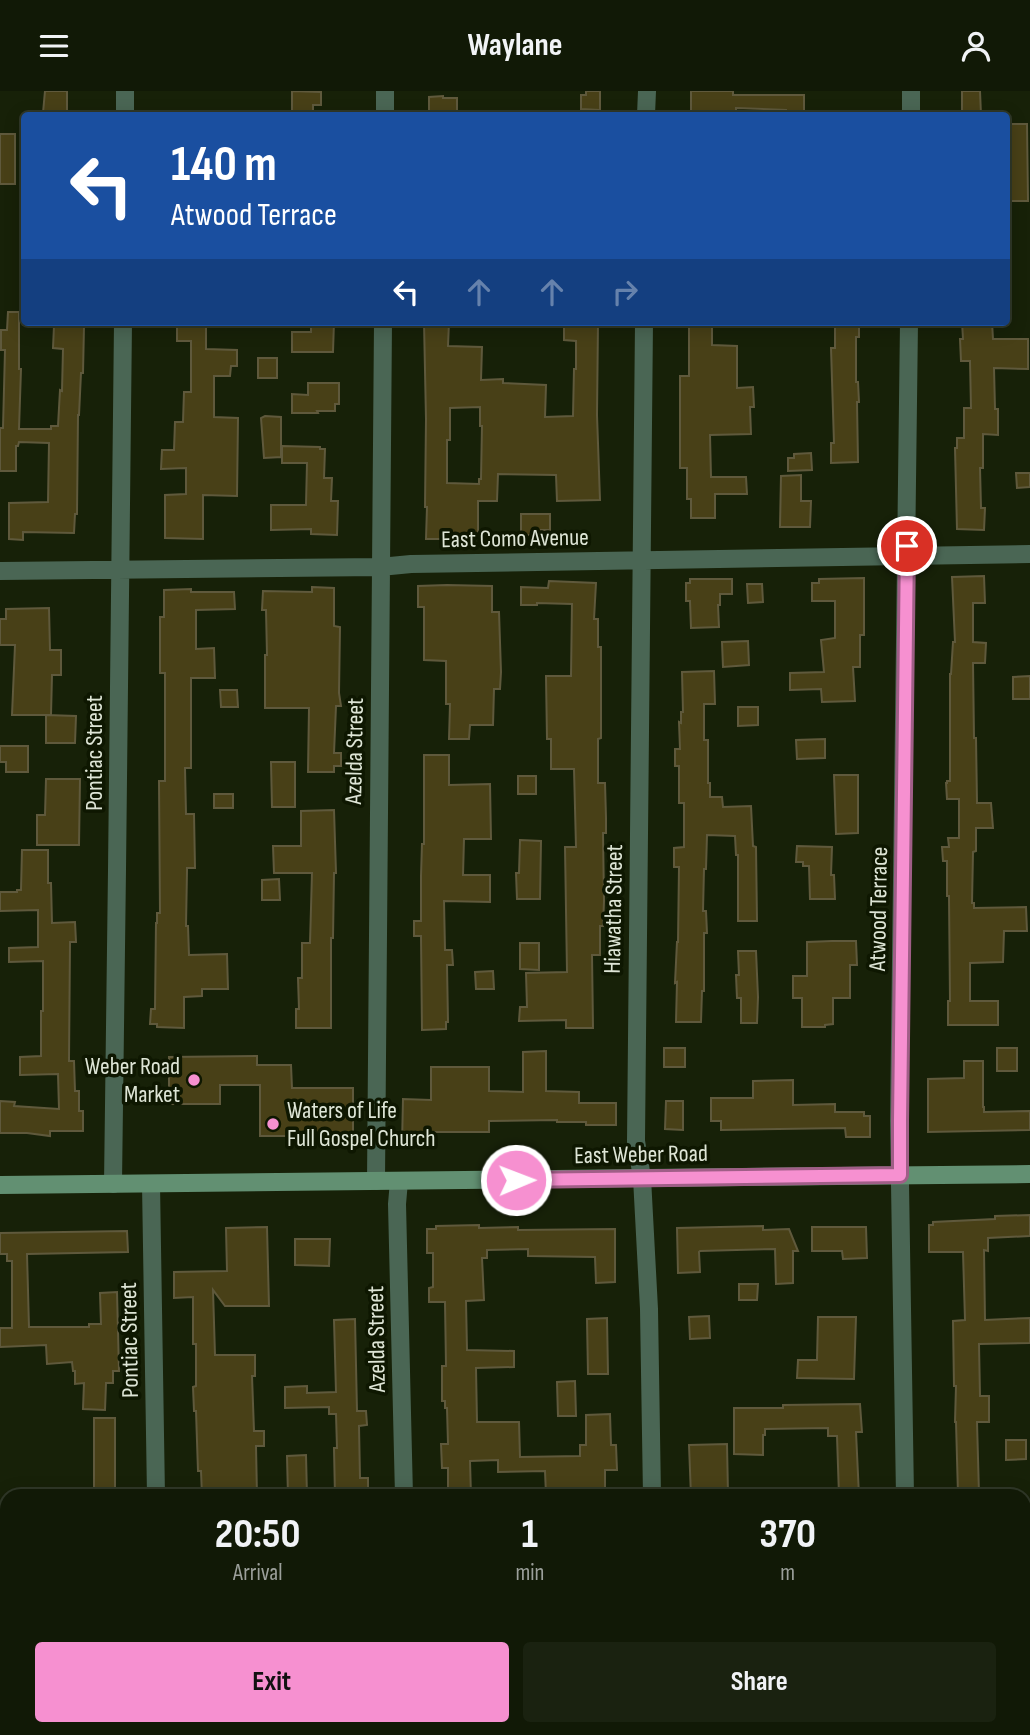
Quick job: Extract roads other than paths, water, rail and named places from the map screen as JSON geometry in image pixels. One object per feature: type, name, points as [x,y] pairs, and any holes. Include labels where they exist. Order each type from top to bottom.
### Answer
[{"type":"street","points":[[125,91],[125,112]]},
{"type":"street","points":[[385,91],[385,112]]},
{"type":"street","points":[[646,112],[647,91]]},
{"type":"street","points":[[911,91],[911,112]]},
{"type":"street","name":"Pontiac Street","points":[[113,1184],[122,326]]},
{"type":"street","name":"Azelda Street","points":[[376,1181],[383,326]]},
{"type":"street","name":"Hiawatha Street","points":[[644,326],[636,1140],[642,1178],[649,1309],[652,1489]]},
{"type":"street","name":"Atwood Terrace","points":[[905,1489],[900,1121],[909,326]]},
{"type":"street","name":"East Como Avenue","points":[[0,571],[1030,554]]},
{"type":"street","name":"East Weber Road","points":[[0,1185],[1030,1174]]},
{"type":"street","name":"Azelda Street","points":[[399,1181],[397,1204],[404,1489]]},
{"type":"street","name":"Pontiac Street","points":[[150,1184],[156,1489]]},
{"type":"place","name":"Weber Road Market","points":[[194,1080]]},
{"type":"place","name":"Waters of Life Full Gospel Church","points":[[273,1124]]}]
